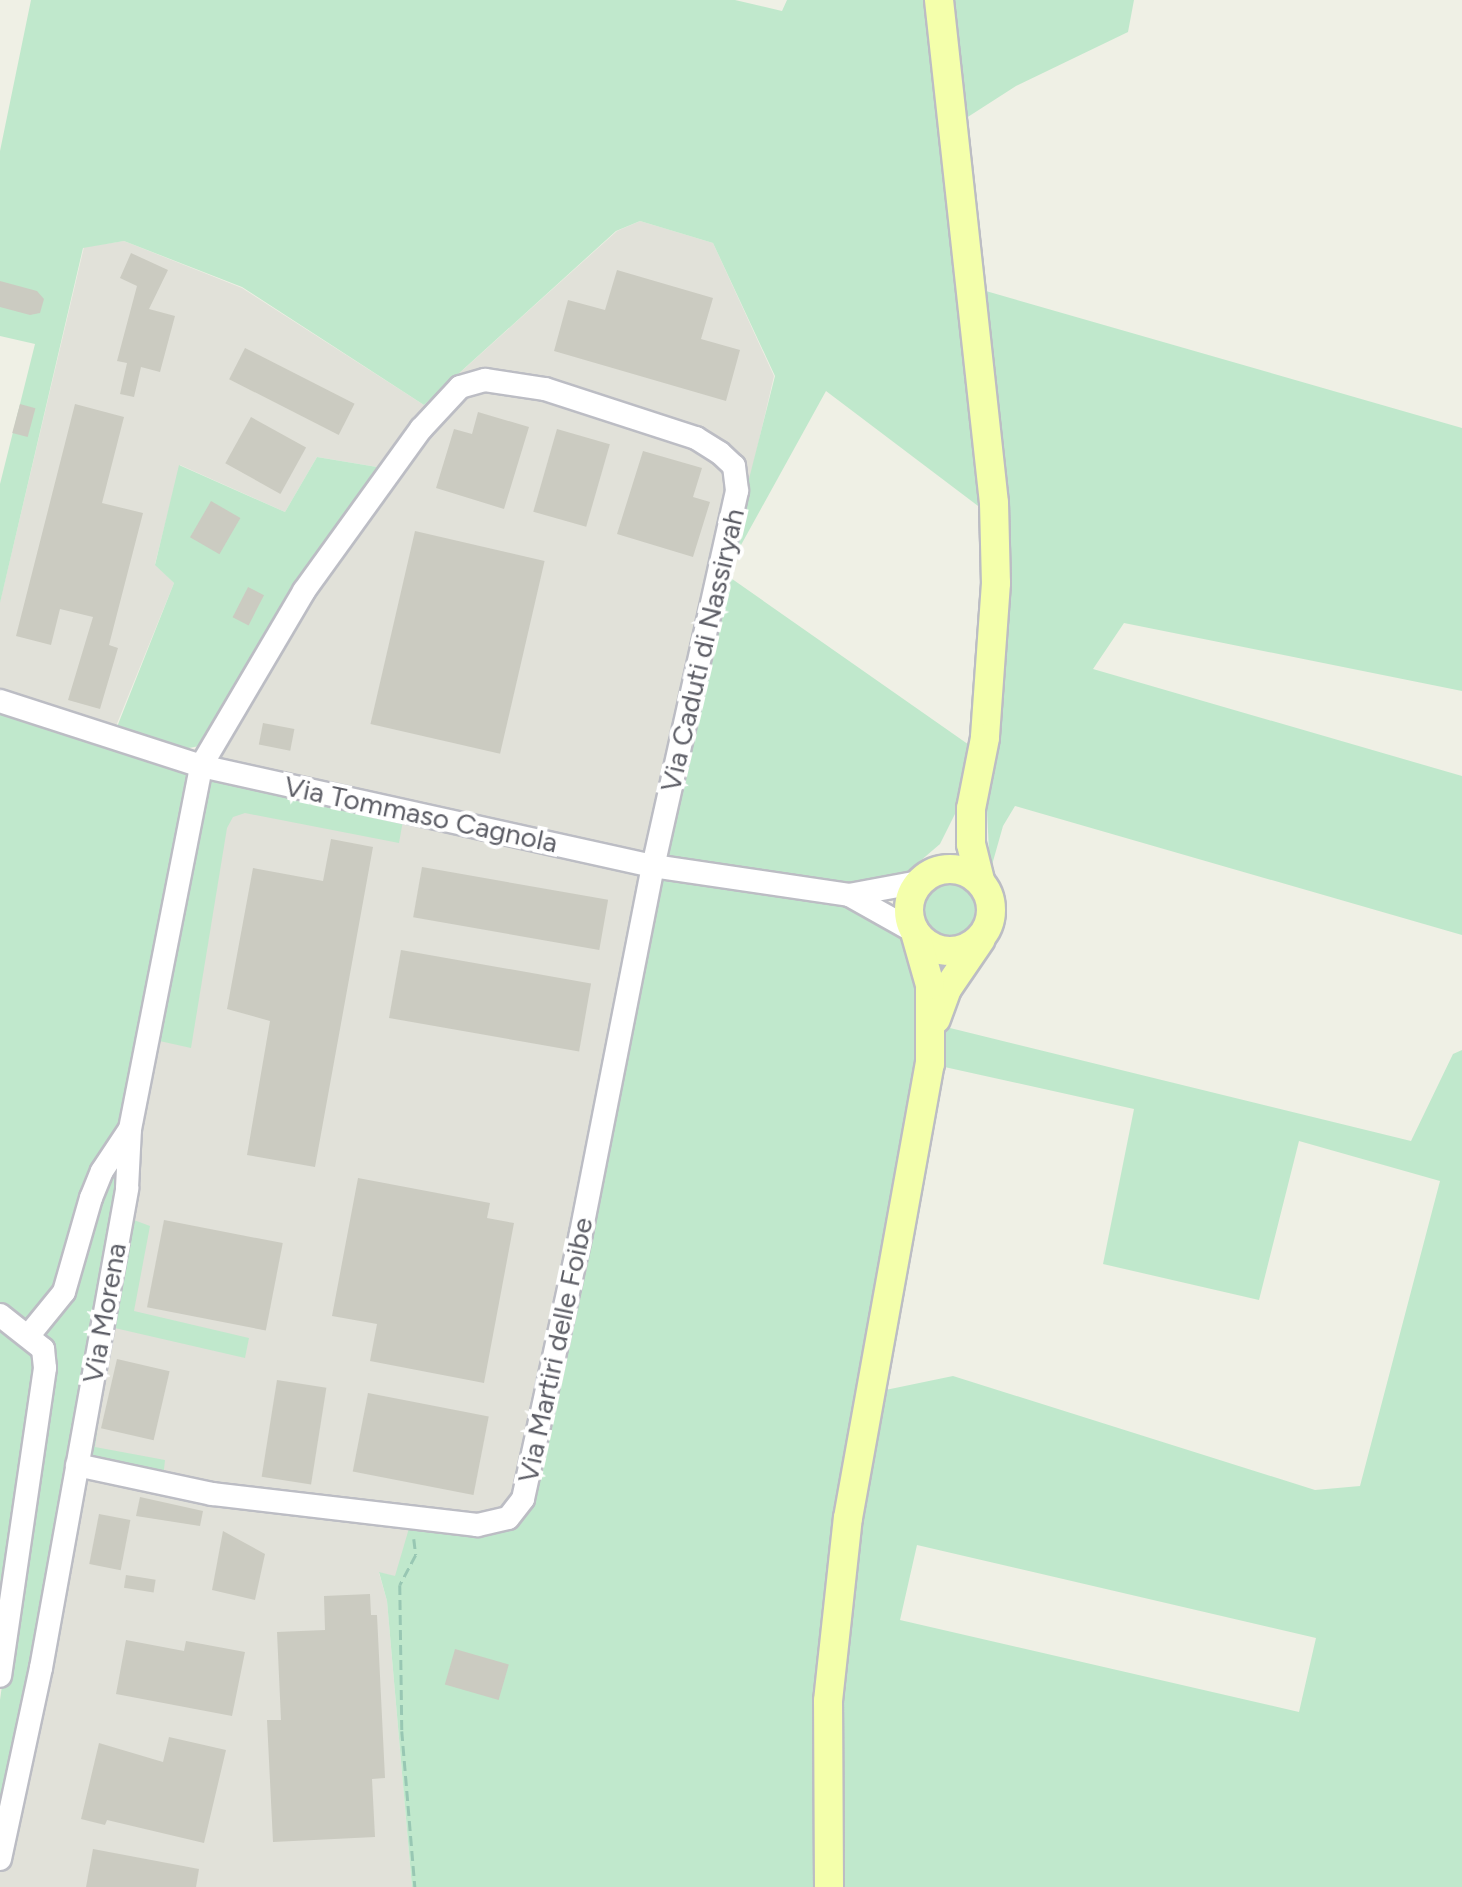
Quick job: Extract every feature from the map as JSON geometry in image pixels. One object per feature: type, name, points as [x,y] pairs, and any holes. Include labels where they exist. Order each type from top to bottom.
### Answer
[{"type":"main road","points":[[829,1887],[828,1701],[848,1518],[932,1029],[947,989],[983,936],[992,915],[971,844],[971,809],[985,738],[996,582],[994,503],[939,0]]},
{"type":"main road","points":[[932,1029],[930,985],[909,912],[919,882],[955,843],[971,809]]},
{"type":"main road","points":[[919,882],[951,868],[980,881]]},
{"type":"main road","points":[[915,932],[932,948],[952,952],[969,947],[983,936]]},
{"type":"street","name":"Via Caduti di Nassiryah","points":[[201,766],[304,591],[420,430],[460,387],[486,380],[545,389],[696,438],[734,466],[738,490],[653,866]]},
{"type":"street","name":"Via Tommaso Cagnola","points":[[0,701],[201,766],[653,866],[849,895],[919,882]]},
{"type":"street","name":"Via Morena","points":[[0,1859],[77,1465],[127,1188],[130,1130],[201,766]]},
{"type":"street","name":"Via Martiri delle Foibe","points":[[77,1465],[212,1494],[476,1525],[508,1518],[523,1499],[582,1233],[653,866]]},
{"type":"street","name":"Via Tommaso Cagnola","points":[[849,895],[915,932]]},
{"type":"street","points":[[28,1335],[64,1292],[91,1198],[130,1130]]},
{"type":"street","points":[[0,1315],[43,1349],[44,1368],[0,1676]]},
{"type":"path","points":[[410,1517],[416,1556],[400,1585],[402,1731],[416,1887]]},
{"type":"shaded area","points":[[640,221],[713,243],[774,376],[659,869],[525,1503],[396,1578],[379,1573],[387,1601],[412,1887],[0,1887],[0,1821],[194,771],[377,467],[317,457],[285,512],[180,465],[155,564],[174,583],[114,731],[0,708],[0,602],[84,247],[124,241],[242,288],[424,405],[617,231]]},
{"type":"green space","points":[[31,0],[735,0],[782,11],[787,0],[931,0],[990,515],[826,391],[725,574],[775,376],[713,243],[640,221],[616,231],[424,405],[242,287],[124,241],[83,248],[0,603],[0,484],[35,344],[0,336],[0,151]]},
{"type":"green space","points":[[946,0],[1134,0],[1128,32],[1016,86],[960,122]]},
{"type":"green space","points":[[972,287],[1462,428],[1462,691],[1124,623],[1093,669],[1462,776],[1462,935],[1015,806],[1003,826],[990,872],[986,790],[993,676]]},
{"type":"green space","points":[[317,457],[377,467],[205,745],[178,750],[115,732],[174,583],[155,565],[179,465],[285,512]]},
{"type":"green space","points":[[725,574],[972,747],[959,806],[940,844],[905,874],[856,883],[660,866]]},
{"type":"green space","points":[[0,709],[194,771],[124,1131],[58,1286],[27,1325],[0,1311]]},
{"type":"green space","points":[[207,774],[404,815],[399,843],[245,813],[233,817],[227,828],[191,1048],[155,1040]]},
{"type":"green space","points":[[659,870],[847,905],[881,922],[901,940],[916,967],[924,1026],[853,1459],[823,1887],[412,1887],[387,1601],[379,1572],[395,1576],[412,1518],[511,1522]]},
{"type":"green space","points":[[948,882],[967,890],[975,909],[967,928],[948,936],[929,928],[921,909],[929,890]]},
{"type":"green space","points":[[946,1027],[1411,1141],[1453,1054],[1462,1050],[1462,1887],[829,1887],[828,1701],[871,1393],[953,1376],[1315,1490],[1360,1486],[1440,1181],[1299,1141],[1259,1300],[1103,1264],[1134,1109],[940,1066]],"holes":[[[917,1545],[1316,1638],[1299,1712],[900,1620]]]},
{"type":"green space","points":[[122,1145],[102,1301],[0,1822],[0,1700],[39,1423],[40,1337]]},
{"type":"green space","points":[[123,1216],[150,1226],[134,1311],[249,1338],[245,1358],[106,1326]]},
{"type":"green space","points":[[0,1319],[39,1358],[0,1585]]},
{"type":"green space","points":[[105,1374],[95,1447],[165,1460],[163,1479],[82,1463]]},
{"type":"building","points":[[131,253],[168,270],[149,309],[175,316],[160,372],[141,367],[134,397],[120,394],[127,363],[117,361],[137,286],[120,278]]},
{"type":"building","points":[[617,270],[713,298],[701,339],[740,350],[726,401],[554,351],[568,300],[605,310]]},
{"type":"building","points":[[0,281],[37,291],[44,299],[40,313],[30,315],[0,307]]},
{"type":"building","points":[[245,348],[355,404],[339,435],[229,379]]},
{"type":"building","points":[[20,404],[35,408],[28,437],[12,433]]},
{"type":"building","points":[[75,404],[124,417],[102,503],[143,513],[109,645],[118,648],[100,709],[68,700],[93,617],[60,609],[51,645],[16,636]]},
{"type":"building","points":[[478,412],[529,427],[504,509],[436,488],[454,429],[472,434]]},
{"type":"building","points":[[251,417],[306,448],[280,494],[225,463]]},
{"type":"building","points":[[557,429],[610,444],[586,527],[533,512]]},
{"type":"building","points":[[643,451],[702,468],[693,497],[710,502],[693,557],[617,534]]},
{"type":"building","points":[[211,501],[240,518],[219,554],[190,537]]},
{"type":"building","points":[[415,531],[545,561],[500,754],[370,724]]},
{"type":"building","points":[[248,587],[264,595],[249,625],[233,617]]},
{"type":"building","points":[[263,723],[294,729],[290,751],[259,745]]},
{"type":"building","points":[[331,839],[373,847],[315,1167],[247,1155],[270,1021],[227,1009],[253,868],[323,881]]},
{"type":"building","points":[[422,867],[608,900],[599,950],[413,917]]},
{"type":"building","points":[[401,950],[591,984],[579,1051],[389,1018]]},
{"type":"building","points":[[358,1178],[490,1203],[487,1218],[514,1223],[484,1383],[370,1361],[377,1324],[332,1316]]},
{"type":"building","points":[[164,1220],[283,1243],[266,1330],[147,1307]]},
{"type":"building","points":[[117,1359],[170,1371],[154,1440],[101,1428]]},
{"type":"building","points":[[277,1380],[326,1388],[311,1485],[262,1477]]},
{"type":"building","points":[[368,1393],[489,1416],[473,1495],[353,1472]]},
{"type":"building","points":[[140,1497],[203,1511],[200,1526],[136,1516]]},
{"type":"building","points":[[99,1514],[130,1520],[121,1570],[89,1564]]},
{"type":"building","points":[[223,1531],[265,1554],[255,1600],[212,1590]]},
{"type":"building","points":[[126,1575],[156,1580],[154,1593],[124,1588]]},
{"type":"building","points":[[370,1594],[371,1615],[377,1615],[385,1778],[372,1779],[375,1837],[273,1842],[267,1720],[281,1720],[277,1632],[325,1630],[324,1596]]},
{"type":"building","points":[[126,1640],[184,1651],[186,1641],[245,1652],[232,1716],[116,1694]]},
{"type":"building","points":[[455,1649],[509,1664],[499,1700],[445,1685]]},
{"type":"building","points":[[169,1737],[226,1750],[204,1843],[107,1820],[105,1825],[81,1819],[99,1743],[163,1762]]},
{"type":"building","points":[[93,1849],[199,1869],[196,1887],[86,1887]]}]
